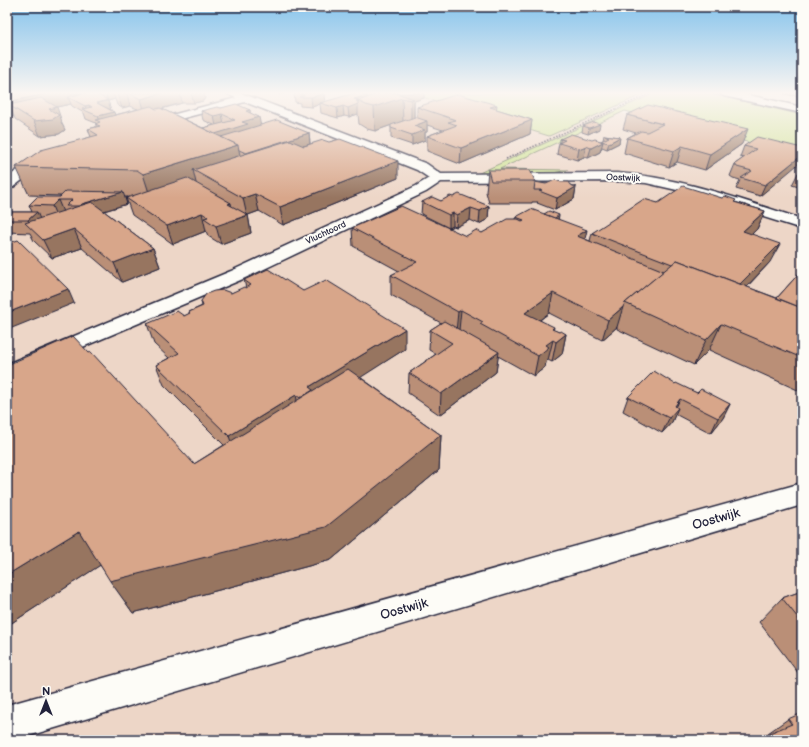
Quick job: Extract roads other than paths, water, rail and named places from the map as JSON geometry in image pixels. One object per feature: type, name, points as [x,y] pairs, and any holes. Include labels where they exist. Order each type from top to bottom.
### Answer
[{"type":"street","points":[[321,128],[422,167],[438,178]]},
{"type":"street","points":[[7,185],[53,151]]},
{"type":"street","name":"Oostwijk","points":[[438,178],[617,177],[646,179],[680,186],[802,224]]},
{"type":"street","name":"Vluchtoord","points":[[7,372],[237,275],[421,189],[438,178]]},
{"type":"street","name":"Oostwijk","points":[[7,724],[802,494]]}]
